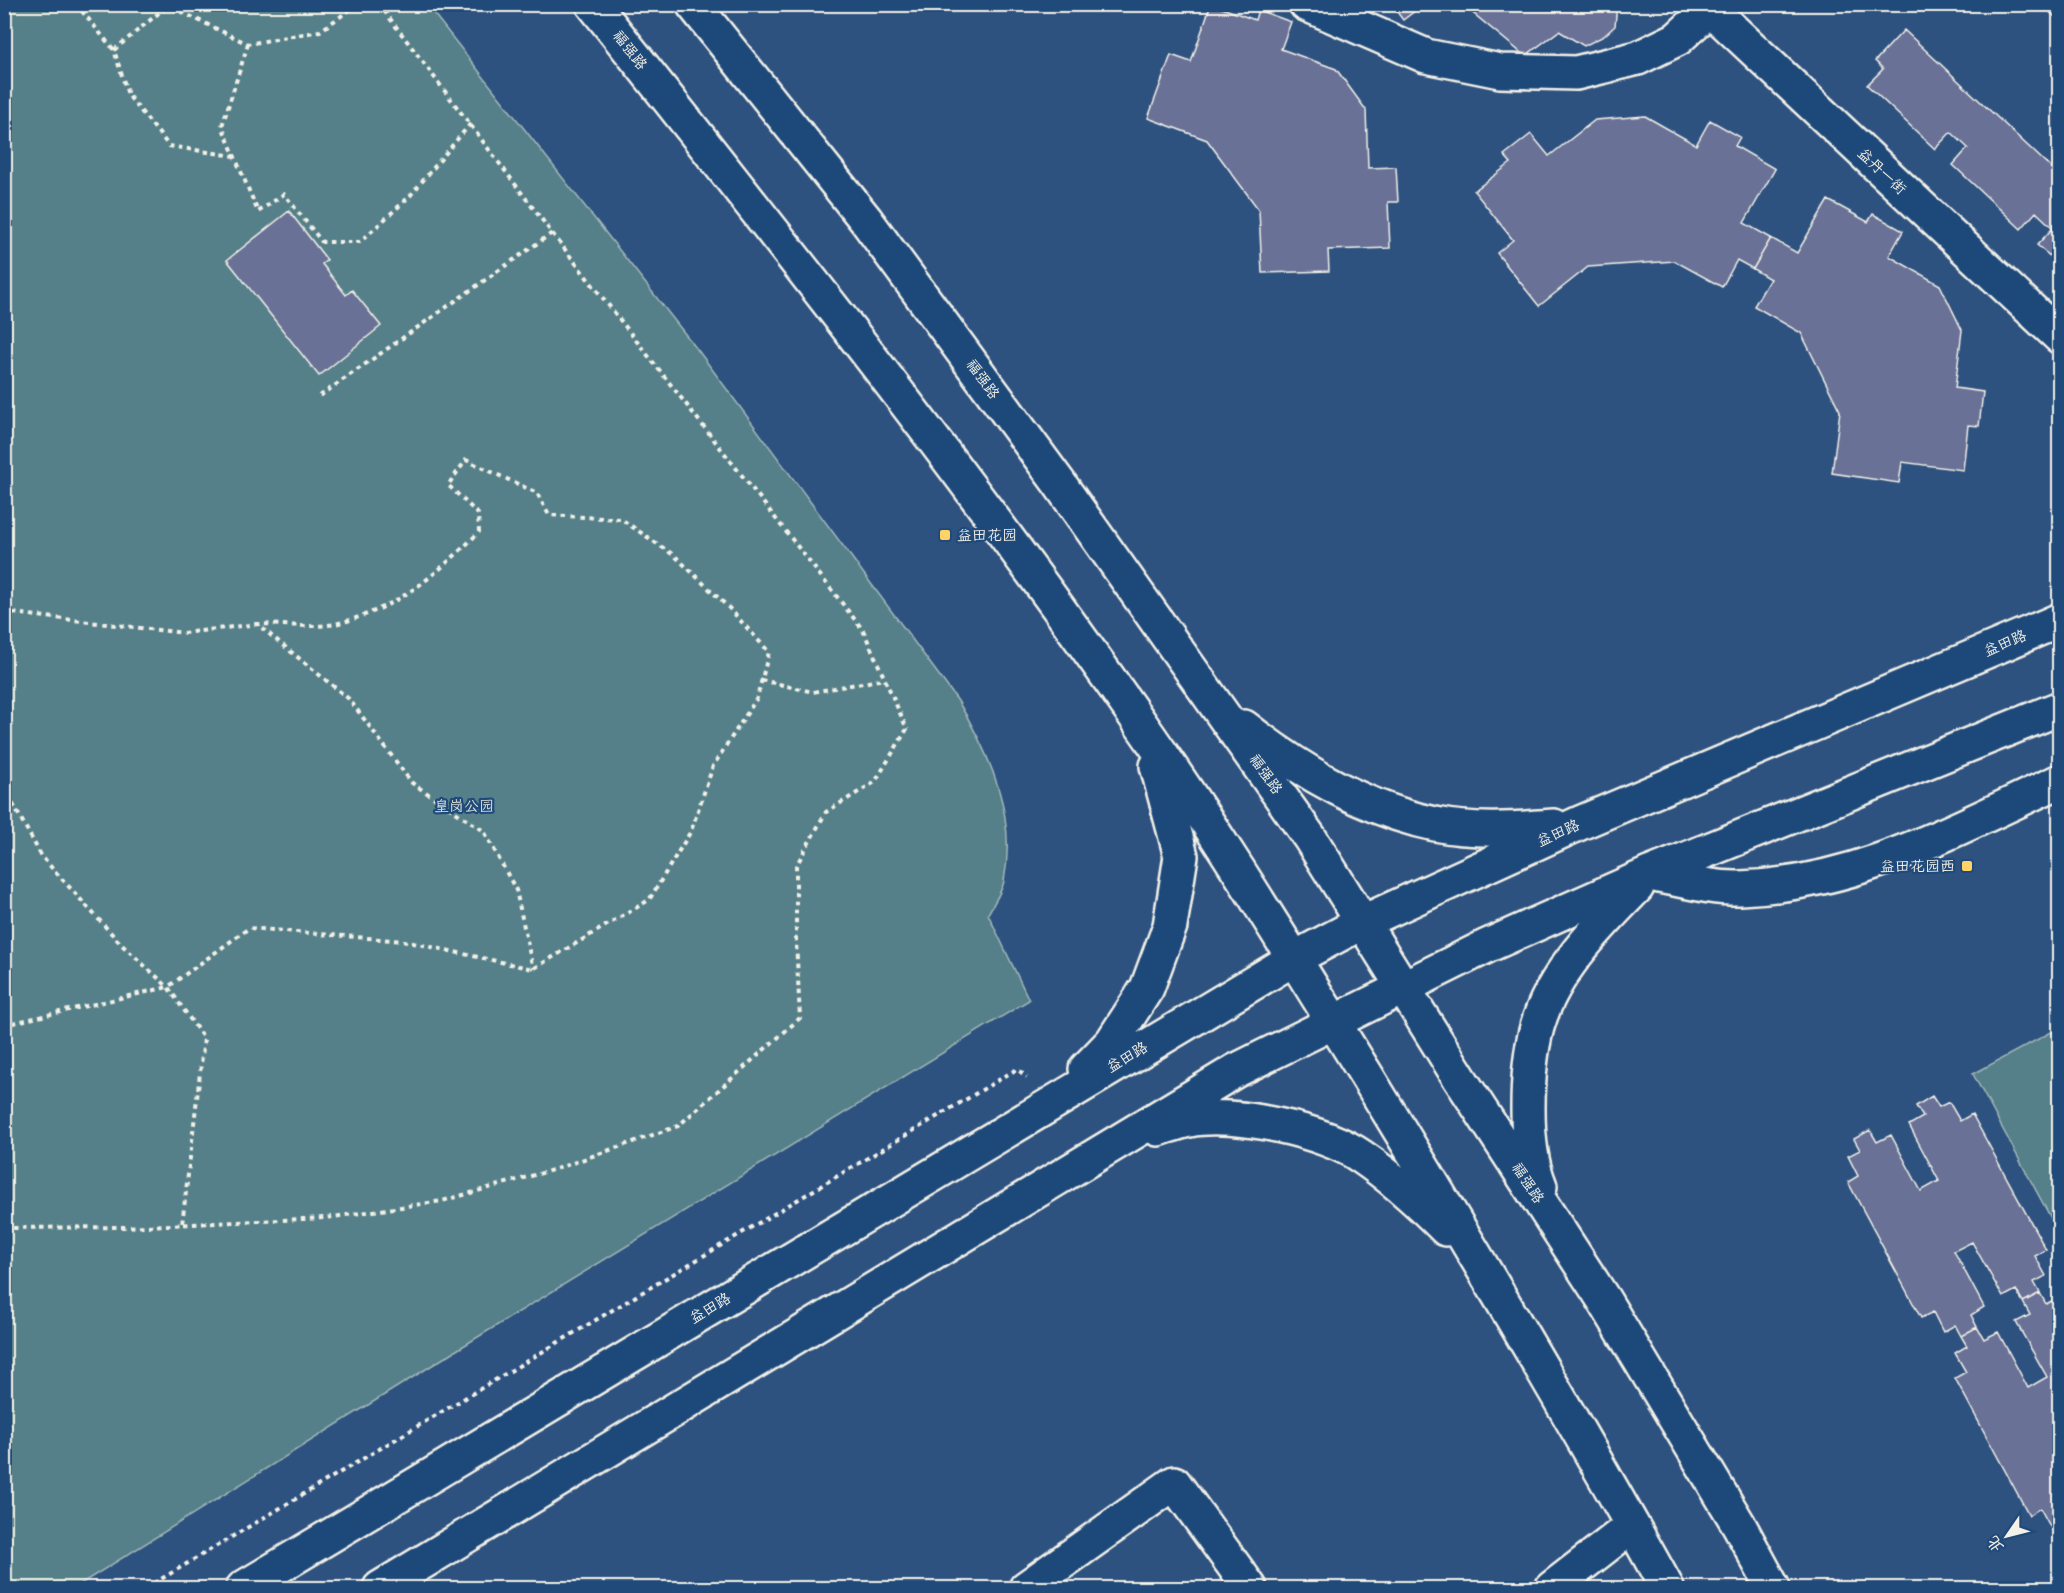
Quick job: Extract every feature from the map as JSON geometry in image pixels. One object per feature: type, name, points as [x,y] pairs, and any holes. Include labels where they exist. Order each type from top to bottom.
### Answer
[{"type":"main road","name":"福强路","points":[[593,4],[794,257],[997,524],[1148,734],[1295,958],[1487,1272],[1667,1588]]},
{"type":"main road","name":"福强路","points":[[693,4],[866,220],[1059,483],[1310,838],[1604,1300],[1739,1525],[1773,1588]]},
{"type":"main road","points":[[1306,4],[1425,56],[1500,71],[1576,73],[1638,58],[1677,39],[1708,7]]},
{"type":"main road","name":"益丹一街","points":[[1708,7],[2060,337]]},
{"type":"main road","name":"益田路","points":[[243,1588],[1295,958],[1363,922],[1580,823],[2060,620]]},
{"type":"main road","points":[[1217,705],[1272,749],[1324,782],[1390,810],[1435,824],[1507,830],[1580,823]]},
{"type":"main road","points":[[381,1588],[1235,1071],[1487,946],[1649,874],[2060,708]]},
{"type":"main road","points":[[1055,1100],[1112,1042],[1147,988],[1170,926],[1180,856],[1148,734]]},
{"type":"main road","points":[[1649,874],[1737,888],[1811,882],[1889,859],[2060,781]]},
{"type":"main road","points":[[1561,1235],[1538,1180],[1528,1137],[1528,1085],[1537,1027],[1562,974],[1602,924],[1649,874]]},
{"type":"main road","points":[[1122,1140],[1191,1119],[1246,1120],[1303,1130],[1360,1155],[1418,1201],[1487,1272]]},
{"type":"main road","points":[[1026,1588],[1174,1483],[1250,1588]]},
{"type":"main road","points":[[1552,1588],[1632,1526]]},
{"type":"path","points":[[76,4],[114,50],[128,95],[169,146],[235,156]]},
{"type":"path","points":[[114,50],[165,6],[248,44],[320,31],[358,4]]},
{"type":"path","points":[[4,1228],[182,1225],[327,1218],[442,1201],[556,1169],[678,1126],[800,1018],[796,941],[796,866],[826,812],[875,782],[907,729],[863,630],[552,233],[379,4]]},
{"type":"path","points":[[248,44],[222,126],[258,212],[284,194],[322,242],[360,242],[410,196],[471,123]]},
{"type":"path","points":[[320,396],[552,233]]},
{"type":"path","points":[[4,612],[184,633],[257,624],[338,624],[392,604],[439,572],[479,532],[478,514],[448,485],[466,460],[537,493],[549,516],[621,519],[675,556],[729,608],[769,652],[757,698],[713,766],[691,831],[649,900],[533,969],[404,941],[249,928],[168,987],[4,1025]]},
{"type":"path","points":[[257,624],[349,699],[412,783],[484,831],[516,890],[533,969]]},
{"type":"path","points":[[761,680],[813,692],[884,679]]},
{"type":"path","points":[[4,788],[42,857],[122,945],[168,987],[204,1039],[182,1225]]},
{"type":"path","points":[[146,1588],[1017,1069],[1055,1100]]},
{"type":"green space","name":"皇岗公园","points":[[5,5],[427,5],[700,353],[958,701],[990,764],[1004,809],[1007,857],[1004,881],[988,914],[1029,1000],[455,1351],[74,1588],[5,1588]]},
{"type":"green space","points":[[2059,1028],[2059,1233],[1973,1074]]},
{"type":"building","points":[[1211,4],[1255,20],[1258,10],[1291,22],[1281,49],[1336,69],[1366,110],[1368,168],[1396,167],[1398,202],[1388,202],[1390,248],[1328,250],[1329,271],[1262,273],[1259,210],[1207,140],[1148,118],[1171,55],[1191,62]]},
{"type":"building","points":[[1391,4],[1424,4],[1403,20]]},
{"type":"building","points":[[1431,4],[1617,4],[1615,26],[1604,36],[1584,46],[1559,31],[1525,56],[1469,10]]},
{"type":"building","points":[[2041,4],[2060,4],[2060,13],[2055,17]]},
{"type":"building","points":[[1904,30],[2060,176],[2060,265],[2037,245],[2053,228],[2036,212],[2021,229],[1953,165],[1968,148],[1951,132],[1935,149],[1867,85],[1883,69],[1875,61]]},
{"type":"building","points":[[1645,116],[1696,145],[1710,120],[1740,137],[1735,146],[1775,169],[1744,223],[1771,238],[1753,269],[1737,260],[1722,287],[1675,261],[1588,267],[1539,306],[1497,253],[1513,240],[1474,191],[1511,163],[1504,155],[1531,134],[1549,156],[1595,120]]},
{"type":"building","points":[[1828,200],[1868,222],[1873,214],[1903,231],[1889,256],[1940,285],[1962,330],[1955,388],[1983,392],[1979,426],[1968,425],[1963,470],[1902,462],[1899,483],[1832,473],[1840,411],[1801,333],[1754,306],[1770,279],[1753,269],[1771,238],[1797,253]]},
{"type":"building","points":[[289,211],[327,260],[322,264],[346,295],[352,290],[381,326],[319,376],[227,260]]},
{"type":"building","points":[[1932,1096],[1939,1107],[1949,1102],[1960,1121],[1972,1114],[2046,1250],[2035,1256],[2046,1276],[2034,1282],[2040,1293],[2023,1302],[2016,1290],[2003,1297],[1972,1242],[1954,1251],[1984,1307],[1971,1315],[1977,1327],[1961,1336],[1955,1325],[1943,1332],[1933,1312],[1921,1318],[1848,1182],[1858,1176],[1848,1156],[1860,1150],[1854,1139],[1870,1130],[1877,1142],[1891,1135],[1921,1191],[1939,1181],[1909,1125],[1923,1117],[1916,1106]]},
{"type":"building","points":[[2040,1293],[2046,1304],[2057,1298],[2060,1302],[2060,1523],[2051,1528],[2040,1508],[2029,1515],[1955,1378],[1966,1372],[1955,1353],[1967,1346],[1961,1336],[1977,1327],[1984,1339],[1998,1332],[2028,1388],[2047,1377],[2016,1322],[2030,1315],[2023,1302]]},
{"type":"place","name":"益田花园","points":[[945,535]]},
{"type":"place","name":"益田花园西","points":[[1967,866]]}]
